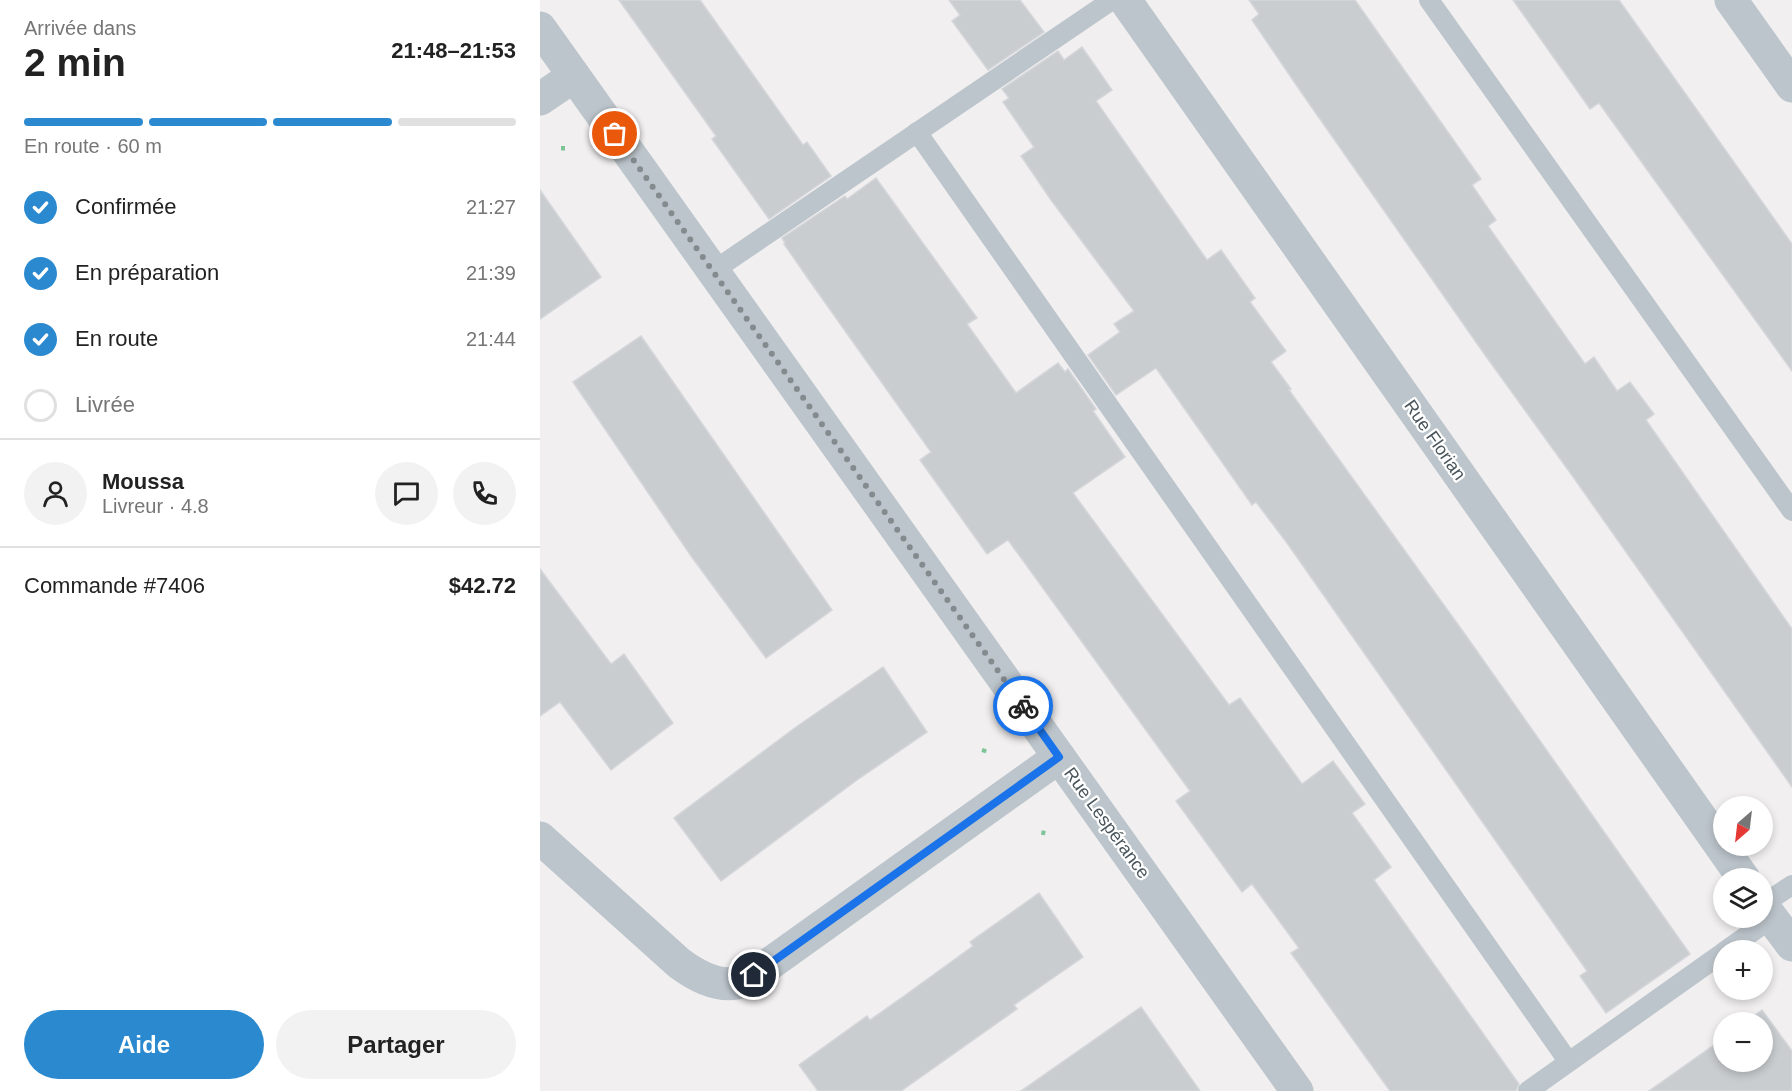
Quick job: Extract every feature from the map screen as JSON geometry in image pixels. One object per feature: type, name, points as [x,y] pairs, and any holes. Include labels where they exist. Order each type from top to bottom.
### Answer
[{"type":"street","name":"Rue Florian","points":[[1125,0],[1736,868]]},
{"type":"street","points":[[1731,0],[1792,86]]},
{"type":"street","name":"Rue Lespérance","points":[[540,28],[1297,1091]]},
{"type":"street","points":[[540,99],[574,76]]},
{"type":"street","points":[[540,838],[679,963],[697,976],[716,982],[737,983],[754,975],[1059,757]]},
{"type":"street","points":[[1773,919],[1792,945]]},
{"type":"lane","points":[[712,271],[1112,0]]},
{"type":"lane","points":[[1429,0],[1792,511]]},
{"type":"lane","points":[[917,132],[1568,1062]]},
{"type":"lane","points":[[1773,903],[1792,885]]},
{"type":"lane","points":[[1735,940],[1747,928]]},
{"type":"lane","points":[[1528,1091],[1713,959]]},
{"type":"path","points":[[982,750],[988,752]]},
{"type":"path","points":[[1043,835],[1044,829]]},
{"type":"building","points":[[619,0],[700,0],[803,145],[807,142],[831,176],[769,219],[712,139],[716,136]]},
{"type":"building","points":[[949,0],[1020,0],[1044,32],[988,70],[952,21],[960,15]]},
{"type":"building","points":[[1249,0],[1355,0],[1481,179],[1472,185],[1496,220],[1488,226],[1585,364],[1594,357],[1617,391],[1630,382],[1654,414],[1646,420],[1792,629],[1792,787],[1301,92],[1252,20],[1259,14]]},
{"type":"building","points":[[1513,0],[1619,0],[1792,244],[1792,371],[1599,103],[1590,109]]},
{"type":"building","points":[[1082,47],[1112,90],[1096,101],[1207,260],[1221,250],[1255,298],[1250,302],[1286,351],[1271,362],[1291,389],[1289,390],[1467,637],[1690,954],[1606,1013],[1580,976],[1587,971],[1287,543],[1256,502],[1252,505],[1156,368],[1116,395],[1088,355],[1120,332],[1114,324],[1134,311],[1021,156],[1034,147],[1003,102],[1009,98],[1002,89],[1058,51],[1064,60]]},
{"type":"building","points":[[876,178],[977,318],[967,324],[1016,393],[1058,363],[1065,372],[1068,369],[1096,409],[1093,411],[1125,457],[1073,493],[1229,705],[1240,698],[1302,784],[1333,761],[1365,804],[1352,813],[1391,867],[1374,880],[1519,1084],[1516,1091],[1390,1091],[1291,953],[1299,948],[1252,884],[1242,892],[1176,801],[1190,791],[1008,540],[987,554],[920,460],[931,452],[809,280],[782,238],[845,196],[847,199]]},
{"type":"building","points":[[540,190],[601,277],[540,319]]},
{"type":"building","points":[[641,336],[832,610],[766,658],[691,556],[573,382]]},
{"type":"building","points":[[540,569],[611,664],[624,654],[673,723],[611,770],[560,702],[540,716]]},
{"type":"building","points":[[883,667],[927,732],[857,780],[721,881],[674,818],[796,727]]},
{"type":"building","points":[[1039,893],[1083,957],[1014,1005],[1017,1009],[901,1091],[818,1091],[799,1065],[867,1016],[870,1020],[904,996],[973,946],[970,942]]},
{"type":"building","points":[[1141,1007],[1200,1091],[1021,1091]]},
{"type":"building","points":[[1773,1025],[1792,1051],[1792,1091],[1649,1091],[1713,1046],[1713,1072],[1773,1072]]},
{"type":"way so far","points":[[615,134],[1023,706]]},
{"type":"route","points":[[754,975],[1059,757],[1023,706]]}]
